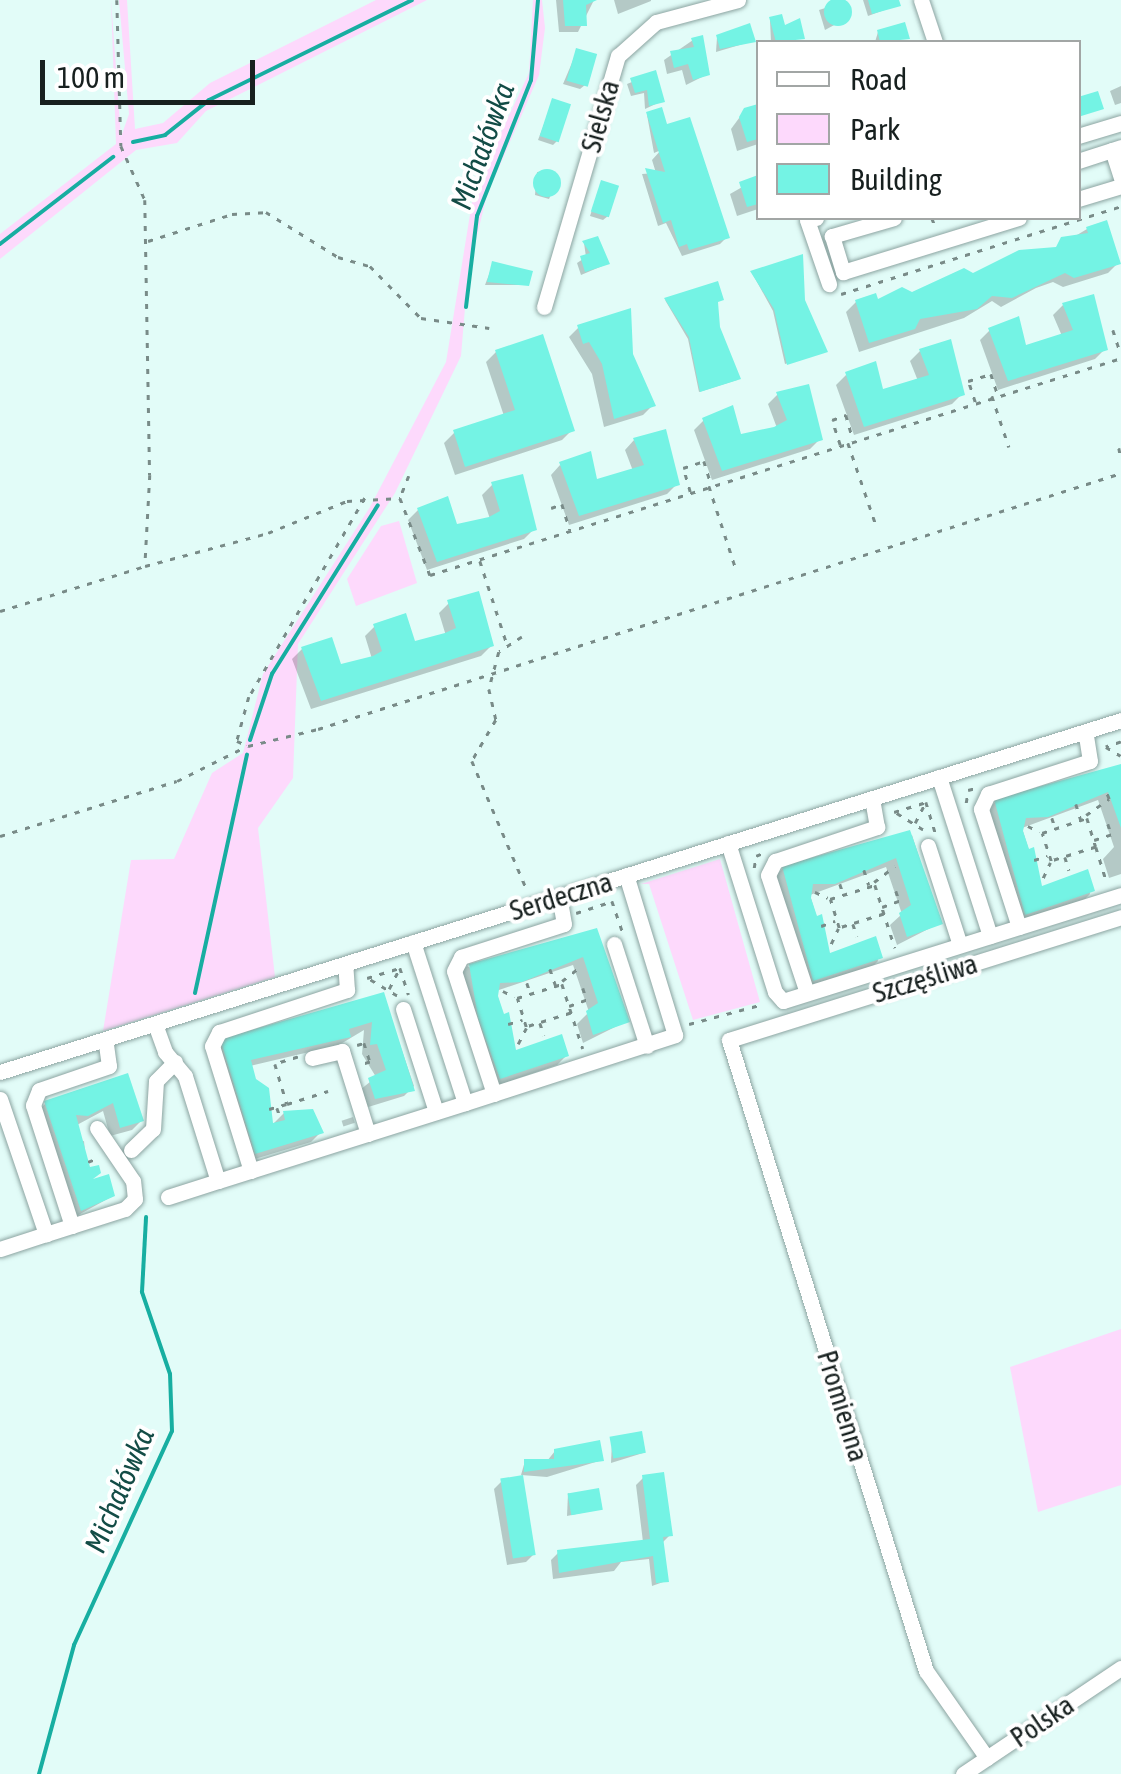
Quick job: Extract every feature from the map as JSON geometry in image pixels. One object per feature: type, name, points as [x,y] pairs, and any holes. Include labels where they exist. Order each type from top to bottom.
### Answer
[{"type":"street","name":"Sielska","points":[[544,307],[618,56],[656,22],[738,0]]},
{"type":"street","points":[[920,0],[933,40]]},
{"type":"street","points":[[1081,135],[1121,123]]},
{"type":"street","points":[[1081,160],[1117,149],[1121,178]]},
{"type":"street","points":[[1081,198],[1121,186]]},
{"type":"street","points":[[807,220],[834,290]]},
{"type":"street","points":[[887,220],[832,236],[843,272],[1012,220]]},
{"type":"street","name":"Serdeczna","points":[[0,1072],[1121,720]]},
{"type":"street","points":[[1019,927],[981,808],[988,794],[1088,762],[1099,749],[1085,731]]},
{"type":"street","points":[[939,777],[990,936]]},
{"type":"street","points":[[807,993],[768,875],[775,861],[872,830],[886,815],[872,798]]},
{"type":"street","points":[[728,843],[779,999],[1116,896]]},
{"type":"street","points":[[928,846],[960,945]]},
{"type":"street","points":[[168,1197],[671,1038],[675,1029],[626,876]]},
{"type":"street","points":[[494,1094],[454,971],[461,957],[558,926],[566,916],[559,896]]},
{"type":"street","name":"Szczęśliwa","points":[[729,1040],[1121,917]]},
{"type":"street","points":[[619,939],[647,1046]]},
{"type":"street","points":[[414,942],[465,1104]]},
{"type":"street","points":[[251,1170],[212,1046],[219,1032],[347,990],[346,964]]},
{"type":"street","points":[[403,1009],[436,1112]]},
{"type":"street","points":[[155,1024],[175,1062],[218,1181]]},
{"type":"street","points":[[72,1226],[32,1104],[39,1090],[109,1066],[105,1039]]},
{"type":"street","name":"Promienna","points":[[729,1040],[926,1671],[987,1758]]},
{"type":"street","points":[[310,1056],[342,1050],[368,1134]]},
{"type":"street","points":[[131,1150],[152,1132],[156,1081],[175,1062]]},
{"type":"street","points":[[0,1099],[46,1234]]},
{"type":"street","points":[[0,1248],[125,1209],[134,1199],[135,1184],[97,1128]]},
{"type":"street","name":"Polska","points":[[963,1774],[1121,1668]]},
{"type":"path","points":[[117,0],[121,146],[144,200],[150,475],[144,566]]},
{"type":"path","points":[[1081,217],[1121,206]]},
{"type":"path","points":[[146,242],[232,214],[266,212],[338,257],[370,266],[421,318],[489,328]]},
{"type":"path","points":[[834,290],[1071,220]]},
{"type":"path","points":[[409,476],[400,498],[430,576],[1121,356],[1113,330]]},
{"type":"path","points":[[975,402],[968,381],[991,374],[998,395]]},
{"type":"path","points":[[992,396],[1010,447]]},
{"type":"path","points":[[840,445],[832,420],[846,415],[854,441]]},
{"type":"path","points":[[848,442],[876,525]]},
{"type":"path","points":[[1118,448],[1121,458]]},
{"type":"path","points":[[690,493],[683,468],[704,461],[736,569]]},
{"type":"path","points":[[0,836],[178,781],[248,746],[490,675],[1121,473]]},
{"type":"path","points":[[248,746],[237,741],[249,697],[365,498]]},
{"type":"path","points":[[0,611],[365,498],[400,498]]},
{"type":"path","points":[[551,508],[562,504],[570,530]]},
{"type":"path","points":[[480,560],[508,647]]},
{"type":"path","points":[[522,637],[508,647],[490,675],[496,720],[472,761],[534,904]]},
{"type":"path","points":[[1099,749],[1121,742]]},
{"type":"path","points":[[1099,749],[1121,756]]},
{"type":"path","points":[[969,812],[968,790],[987,784]]},
{"type":"path","points":[[1042,833],[1087,817],[1108,799],[1106,792]]},
{"type":"path","points":[[914,824],[926,802]]},
{"type":"path","points":[[1076,804],[1081,820]]},
{"type":"path","points":[[1084,807],[1116,896]]},
{"type":"path","points":[[1052,818],[1055,828]]},
{"type":"path","points":[[1094,840],[1114,834],[1108,824]]},
{"type":"path","points":[[1028,826],[1042,833],[1049,855],[1051,862],[1043,878]]},
{"type":"path","points":[[1038,850],[1046,847]]},
{"type":"path","points":[[1051,862],[1096,847]]},
{"type":"path","points":[[756,877],[756,856],[774,850]]},
{"type":"path","points":[[1034,860],[1049,855]]},
{"type":"path","points":[[1065,857],[1068,870]]},
{"type":"path","points":[[816,892],[830,899],[844,895],[875,883],[895,866]]},
{"type":"path","points":[[864,870],[869,886]]},
{"type":"path","points":[[872,874],[900,964]]},
{"type":"path","points":[[840,884],[844,895]]},
{"type":"path","points":[[882,907],[902,900],[896,891]]},
{"type":"path","points":[[830,899],[839,928],[831,944]]},
{"type":"path","points":[[566,916],[612,901],[619,939]]},
{"type":"path","points":[[826,916],[834,914]]},
{"type":"path","points":[[839,928],[884,914]]},
{"type":"path","points":[[822,926],[837,921]]},
{"type":"path","points":[[853,924],[857,936]]},
{"type":"path","points":[[503,991],[517,998],[556,986],[581,966]]},
{"type":"path","points":[[388,991],[400,968]]},
{"type":"path","points":[[550,969],[556,986]]},
{"type":"path","points":[[559,972],[588,1065]]},
{"type":"path","points":[[527,983],[530,994]]},
{"type":"path","points":[[569,1006],[589,999],[583,988]]},
{"type":"path","points":[[517,998],[526,1027],[518,1044]]},
{"type":"path","points":[[675,1029],[779,999]]},
{"type":"path","points":[[513,1016],[522,1012]]},
{"type":"path","points":[[526,1027],[572,1013]]},
{"type":"path","points":[[508,1024],[524,1019]]},
{"type":"path","points":[[540,1022],[544,1035]]},
{"type":"path","points":[[354,1067],[370,1062],[364,1043]]},
{"type":"path","points":[[287,1104],[274,1064],[310,1056]]},
{"type":"path","points":[[270,1109],[328,1091]]},
{"type":"path","points":[[277,1107],[280,1119]]},
{"type":"green space","points":[[111,0],[121,137],[129,114],[119,0],[127,0],[135,129],[163,123],[210,83],[376,0],[427,0],[206,111],[177,143],[136,150],[0,259],[0,234],[116,144]]},
{"type":"green space","points":[[533,0],[542,0],[545,28],[539,75],[487,195],[468,272],[461,356],[395,493],[298,644],[293,778],[258,828],[275,977],[103,1031],[131,860],[174,859],[212,773],[243,753],[263,674],[370,507],[446,362],[474,190],[529,73]]},
{"type":"green space","points":[[399,521],[417,583],[356,606],[347,579],[381,526]]},
{"type":"green space","points":[[720,859],[760,1002],[693,1020],[649,884],[641,884]]},
{"type":"green space","points":[[1121,1329],[1121,1485],[1038,1512],[1010,1367]]},
{"type":"building","points":[[833,-1],[843,-1],[851,7],[851,17],[843,25],[833,25],[825,17],[825,7]]},
{"type":"building","points":[[563,0],[597,0],[586,5],[587,26],[565,26]]},
{"type":"building","points":[[868,0],[899,0],[901,6],[872,14]]},
{"type":"building","points":[[782,14],[785,25],[800,18],[805,39],[775,40],[769,17]]},
{"type":"building","points":[[905,22],[910,39],[880,40],[877,30]]},
{"type":"building","points":[[750,23],[756,42],[720,49],[716,35]]},
{"type":"building","points":[[703,35],[710,75],[693,80],[688,64],[674,68],[670,51],[694,47],[691,38]]},
{"type":"building","points":[[576,48],[597,54],[588,87],[567,81]]},
{"type":"building","points":[[656,70],[665,102],[649,106],[647,90],[635,93],[630,78]]},
{"type":"building","points":[[1098,91],[1104,109],[1081,116],[1081,96]]},
{"type":"building","points":[[552,98],[571,104],[559,142],[540,136]]},
{"type":"building","points":[[756,105],[756,140],[747,142],[739,117],[744,108]]},
{"type":"building","points":[[662,107],[667,124],[690,117],[730,238],[689,250],[687,244],[679,247],[671,220],[663,223],[645,168],[665,172],[646,112]]},
{"type":"building","points":[[547,169],[557,173],[561,183],[557,193],[547,197],[537,193],[533,183],[537,173]]},
{"type":"building","points":[[756,176],[756,205],[747,207],[739,182]]},
{"type":"building","points":[[601,180],[619,186],[609,217],[591,211]]},
{"type":"building","points":[[1107,220],[1121,264],[1074,278],[1065,273],[1012,298],[992,296],[977,309],[920,319],[915,329],[869,343],[855,300],[876,293],[878,299],[902,287],[912,292],[964,268],[973,273],[1019,250],[1056,247],[1061,237],[1088,233],[1086,227]]},
{"type":"building","points":[[598,236],[610,264],[585,272],[580,256],[590,253],[582,241]]},
{"type":"building","points":[[803,254],[805,300],[828,352],[787,365],[774,309],[750,271]]},
{"type":"building","points":[[492,261],[533,271],[529,286],[487,282]]},
{"type":"building","points":[[718,281],[724,300],[718,302],[720,327],[741,379],[700,392],[689,337],[664,298]]},
{"type":"building","points":[[1094,294],[1108,350],[1008,381],[988,328],[1019,316],[1026,345],[1073,330],[1062,303]]},
{"type":"building","points":[[631,308],[633,354],[656,406],[614,419],[602,364],[589,342],[583,344],[577,325]]},
{"type":"building","points":[[543,334],[575,431],[465,467],[453,430],[515,410],[495,350]]},
{"type":"building","points":[[951,339],[965,395],[864,427],[845,372],[876,361],[883,389],[929,375],[919,349]]},
{"type":"building","points":[[809,384],[823,440],[722,471],[702,418],[733,405],[741,434],[774,427],[787,420],[776,392]]},
{"type":"building","points":[[666,429],[680,485],[579,516],[559,462],[591,451],[597,479],[644,465],[633,438]]},
{"type":"building","points":[[523,474],[537,530],[437,562],[417,508],[448,496],[457,524],[489,517],[500,511],[491,482]]},
{"type":"building","points":[[479,591],[494,646],[321,701],[301,647],[332,637],[341,664],[373,656],[382,651],[373,624],[406,613],[415,641],[445,633],[456,628],[447,600]]},
{"type":"building","points":[[1121,764],[1121,828],[1108,792],[1048,817],[1026,818],[1023,831],[1029,849],[1034,847],[1042,886],[1088,869],[1095,891],[1025,915],[994,799]]},
{"type":"building","points":[[910,830],[943,924],[907,937],[899,913],[911,905],[896,858],[835,884],[813,884],[811,898],[817,916],[822,914],[830,953],[876,936],[883,958],[813,981],[782,866]]},
{"type":"building","points":[[597,928],[630,1022],[593,1035],[586,1011],[598,1003],[583,957],[522,982],[500,983],[498,996],[504,1014],[509,1012],[516,1050],[562,1034],[569,1056],[500,1079],[478,1018],[469,964]]},
{"type":"building","points":[[384,992],[415,1091],[375,1099],[368,1078],[386,1070],[377,1044],[370,1045],[372,1022],[349,1029],[351,1037],[251,1060],[256,1079],[269,1088],[273,1123],[285,1120],[283,1111],[313,1109],[324,1133],[255,1154],[220,1039]]},
{"type":"building","points":[[128,1073],[144,1121],[120,1128],[113,1103],[88,1116],[76,1115],[90,1167],[99,1165],[101,1173],[93,1179],[109,1174],[115,1196],[81,1211],[44,1101]]},
{"type":"building","points":[[642,1431],[646,1453],[613,1458],[610,1437]]},
{"type":"building","points":[[600,1440],[604,1461],[524,1472],[524,1459],[554,1459],[554,1449]]},
{"type":"building","points":[[664,1472],[673,1536],[663,1537],[669,1582],[656,1583],[653,1556],[559,1573],[557,1550],[650,1539],[642,1475]]},
{"type":"building","points":[[523,1475],[536,1555],[513,1559],[500,1479]]},
{"type":"building","points":[[599,1488],[603,1510],[571,1515],[567,1494]]},
{"type":"waterway","points":[[133,142],[165,135],[209,100],[412,0]]},
{"type":"waterway","name":"Michałówka","points":[[466,307],[477,216],[531,80],[538,0]]},
{"type":"waterway","points":[[0,244],[113,157]]},
{"type":"waterway","name":"Michałówka","points":[[250,740],[272,674],[378,505]]},
{"type":"waterway","name":"Michałówka","points":[[195,993],[247,755]]},
{"type":"waterway","name":"Michałówka","points":[[39,1774],[74,1645],[172,1431],[170,1374],[142,1292],[146,1217]]}]
